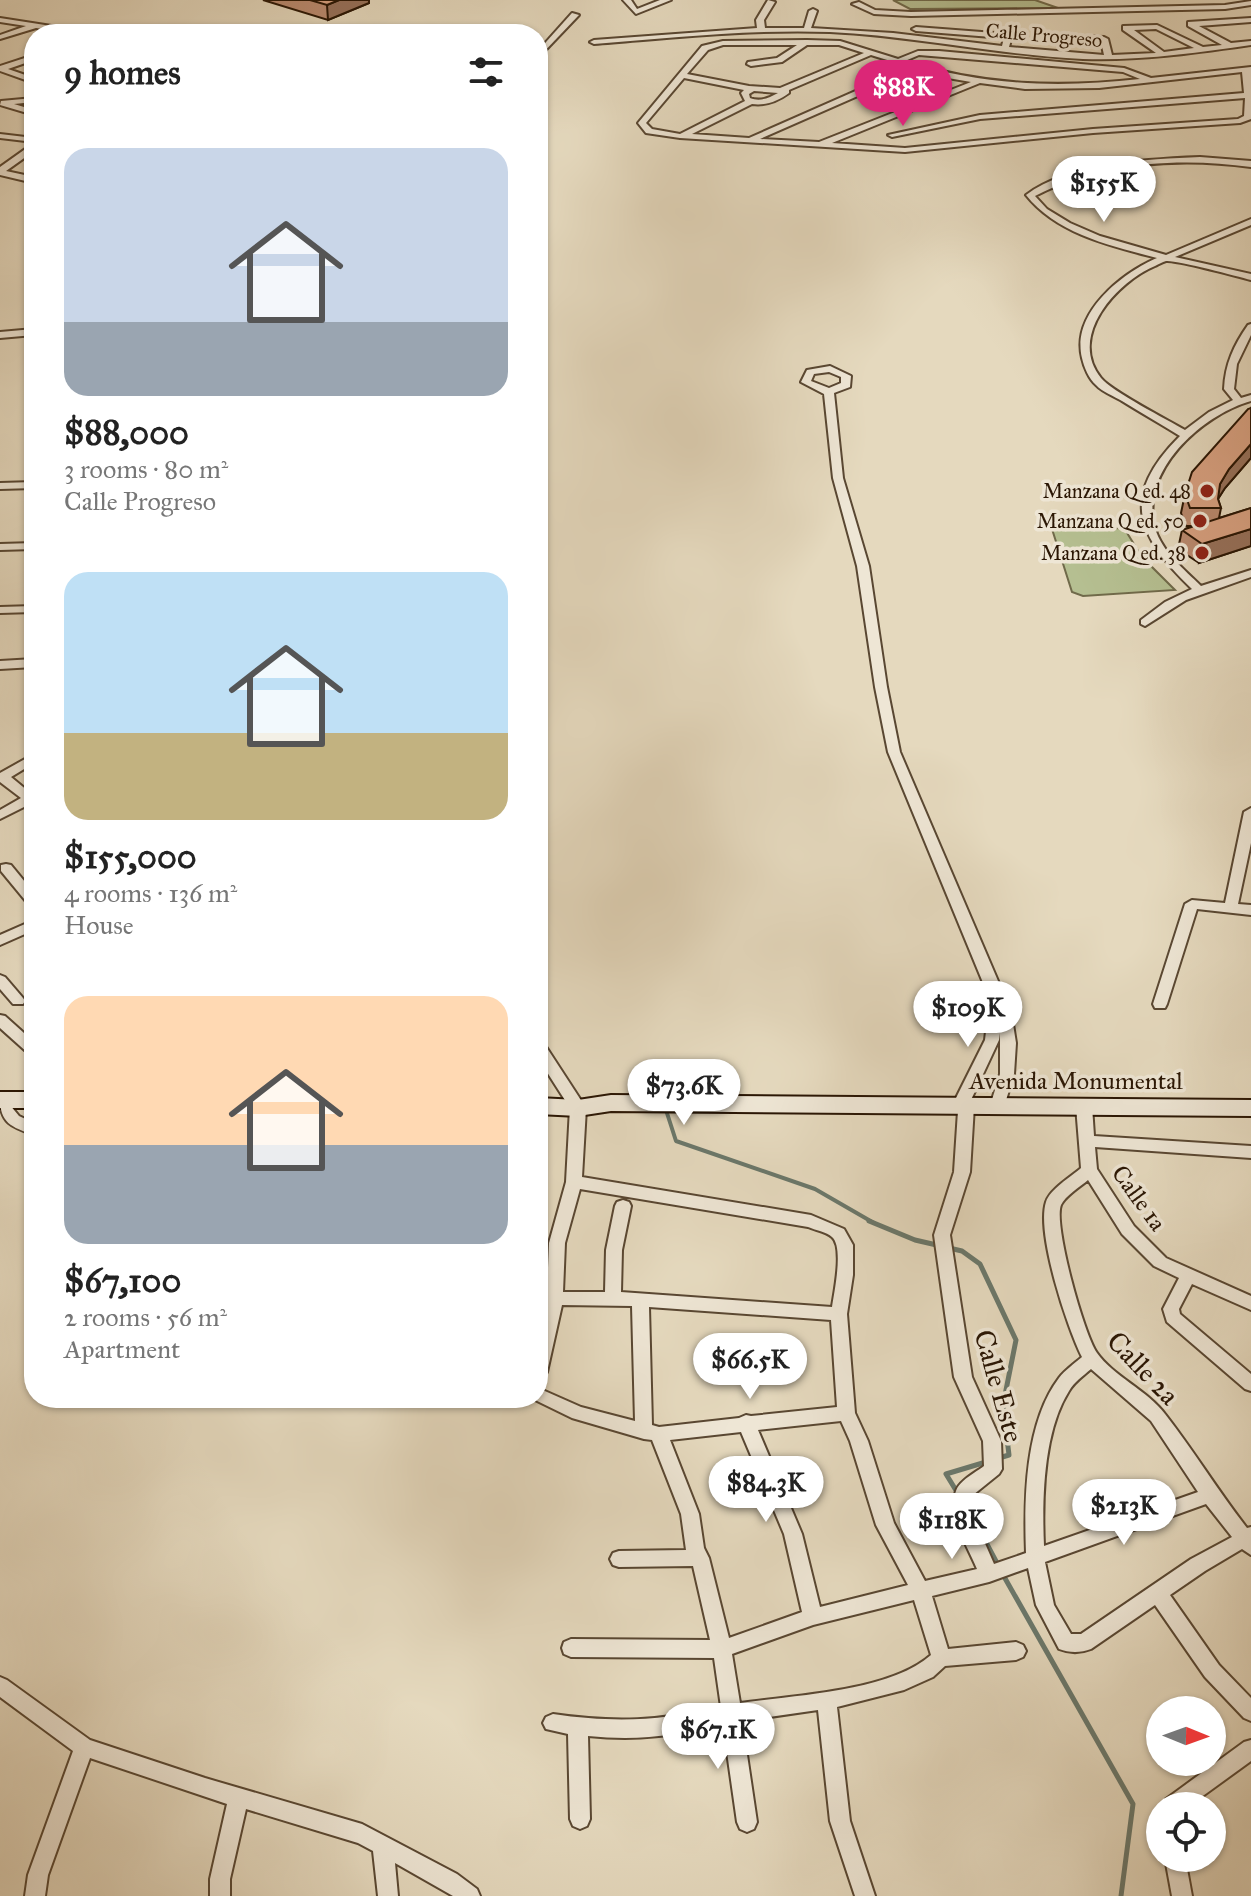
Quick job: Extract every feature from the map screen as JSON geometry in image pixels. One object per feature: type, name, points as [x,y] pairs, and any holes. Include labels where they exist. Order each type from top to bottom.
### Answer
[{"type":"main road","points":[[0,1101],[24,1100]]},
{"type":"main road","name":"Avenida Monumental","points":[[578,1108],[611,1103],[1251,1108]]},
{"type":"main road","points":[[548,1106],[578,1108]]},
{"type":"street","points":[[627,0],[636,12],[667,0]]},
{"type":"street","points":[[761,29],[761,16],[771,2]]},
{"type":"street","points":[[856,4],[887,13],[924,14],[1225,7],[1251,3]]},
{"type":"street","points":[[807,29],[813,11]]},
{"type":"street","points":[[548,45],[575,15]]},
{"type":"street","points":[[0,20],[39,24]]},
{"type":"street","points":[[1230,46],[1191,24],[1251,20]]},
{"type":"street","points":[[1061,25],[1063,54]]},
{"type":"street","points":[[1164,55],[1126,28],[1157,27],[1201,49]]},
{"type":"street","points":[[0,37],[24,29]]},
{"type":"street","name":"Calle Progreso","points":[[594,42],[761,29],[807,29],[1109,57],[1164,55],[1251,43]]},
{"type":"street","points":[[916,29],[1008,36],[1005,48]]},
{"type":"street","points":[[1062,37],[1104,39],[1109,57]]},
{"type":"street","points":[[751,64],[779,60],[807,42]]},
{"type":"street","points":[[714,44],[852,44],[872,52],[915,68],[978,82],[1075,87],[1248,69],[1248,117],[1225,123],[1082,131],[929,149],[680,136],[649,131],[642,123],[705,48],[714,44]]},
{"type":"street","points":[[681,75],[751,89],[782,90],[872,52]]},
{"type":"street","points":[[896,62],[918,53],[939,53],[1124,70],[1150,80]]},
{"type":"street","points":[[0,69],[24,61]]},
{"type":"street","points":[[748,141],[915,68]]},
{"type":"street","points":[[0,69],[24,77]]},
{"type":"street","points":[[818,145],[978,82]]},
{"type":"street","points":[[750,102],[745,93],[751,89]]},
{"type":"street","points":[[680,136],[750,102],[771,100],[786,91],[782,90]]},
{"type":"street","points":[[892,135],[981,117],[1248,95]]},
{"type":"street","points":[[1,103],[24,101]]},
{"type":"street","points":[[1,103],[24,111]]},
{"type":"street","points":[[0,114],[11,108]]},
{"type":"street","points":[[0,136],[24,139]]},
{"type":"street","points":[[0,172],[24,154]]},
{"type":"street","points":[[1251,164],[1201,159],[1140,164],[1083,175],[1030,195],[1034,203],[1073,231],[1251,277]]},
{"type":"street","points":[[0,172],[24,178]]},
{"type":"street","points":[[1186,435],[1113,394],[1088,370],[1084,346],[1100,303],[1111,290],[1140,269],[1251,222]]},
{"type":"street","points":[[1238,400],[1229,389],[1235,351],[1251,327]]},
{"type":"street","points":[[0,335],[24,333]]},
{"type":"street","points":[[1235,351],[1251,350]]},
{"type":"street","points":[[829,392],[838,478],[863,566],[894,752],[996,997],[1009,1043],[1007,1069],[998,1106]]},
{"type":"street","points":[[1198,589],[1155,543],[1145,499],[1150,485],[1186,435],[1221,408],[1251,398]]},
{"type":"street","points":[[0,486],[24,485]]},
{"type":"street","points":[[0,547],[24,546]]},
{"type":"street","points":[[1145,622],[1198,589],[1251,573]]},
{"type":"street","points":[[0,610],[24,609]]},
{"type":"street","points":[[0,665],[24,664]]},
{"type":"street","points":[[24,764],[2,777],[24,794]]},
{"type":"street","points":[[0,815],[24,802]]},
{"type":"street","points":[[1231,906],[1251,812]]},
{"type":"street","points":[[6,868],[24,890]]},
{"type":"street","points":[[1160,1004],[1192,904],[1251,910]]},
{"type":"street","points":[[0,940],[24,929]]},
{"type":"street","points":[[0,980],[18,1001]]},
{"type":"street","points":[[963,1106],[994,1032],[996,997]]},
{"type":"street","points":[[0,1020],[24,1041]]},
{"type":"street","points":[[548,1062],[578,1108],[574,1182],[548,1288]]},
{"type":"street","points":[[984,1062],[1007,1069]]},
{"type":"street","points":[[0,1101],[14,1120],[24,1124]]},
{"type":"street","name":"Calle Este","points":[[963,1106],[962,1172],[942,1235],[963,1377],[992,1441],[993,1469],[964,1492],[964,1516],[992,1573]]},
{"type":"street","name":"Calle 1a","points":[[1084,1106],[1089,1170],[1128,1230],[1155,1258],[1251,1303]]},
{"type":"street","points":[[1087,1141],[1251,1152]]},
{"type":"street","name":"Calle 2a","points":[[1089,1170],[1054,1201],[1051,1217],[1056,1249],[1078,1332],[1091,1359],[1157,1416],[1210,1495],[1249,1540]]},
{"type":"street","points":[[574,1182],[811,1221],[838,1233],[845,1245],[845,1275],[839,1314],[846,1413],[859,1441],[885,1525],[921,1591],[941,1658]]},
{"type":"street","points":[[613,1298],[614,1250],[623,1206]]},
{"type":"street","points":[[1188,1276],[1171,1309],[1173,1317],[1251,1384]]},
{"type":"street","points":[[548,1298],[640,1299],[839,1314]]},
{"type":"street","points":[[640,1299],[652,1433],[690,1514],[695,1550],[700,1558],[722,1649],[747,1822]]},
{"type":"street","points":[[1091,1359],[1062,1385],[1044,1430],[1035,1491],[1031,1557],[1044,1604],[1066,1643],[1084,1643],[1158,1593],[1249,1540]]},
{"type":"street","points":[[548,1400],[578,1413],[652,1433],[846,1413]]},
{"type":"street","points":[[746,1422],[793,1534],[813,1617]]},
{"type":"street","points":[[571,1648],[722,1649],[813,1617],[992,1573],[1210,1495]]},
{"type":"street","points":[[619,1559],[700,1558]]},
{"type":"street","points":[[1158,1593],[1212,1671],[1251,1712]]},
{"type":"street","points":[[553,1723],[578,1727],[671,1727],[733,1713],[827,1700],[883,1688],[933,1669],[941,1658],[1016,1651]]},
{"type":"street","points":[[0,1686],[84,1747],[238,1798],[362,1834],[450,1881],[470,1896]]},
{"type":"street","points":[[827,1700],[840,1821],[865,1896]]},
{"type":"street","points":[[578,1727],[580,1819]]},
{"type":"street","points":[[35,1896],[38,1875],[84,1747]]},
{"type":"street","points":[[1192,1792],[1251,1749]]},
{"type":"street","points":[[220,1896],[220,1879],[238,1798]]},
{"type":"street","points":[[383,1846],[388,1896]]},
{"type":"street","points":[[1178,1872],[1182,1896]]},
{"type":"green space","points":[[893,0],[1035,0],[1058,8],[910,9]]},
{"type":"green space","points":[[1124,528],[1142,557],[1175,590],[1083,596],[1072,592],[1052,529]]},
{"type":"building","points":[[310,0],[339,0],[327,5]]},
{"type":"building","points":[[1251,408],[1251,444],[1220,484],[1218,499],[1221,508],[1190,508],[1185,494],[1192,472]]},
{"type":"building","points":[[1251,508],[1251,529],[1202,544],[1182,530]]},
{"type":"waterway","points":[[656,1081],[662,1097]]},
{"type":"waterway","points":[[666,1110],[676,1141],[815,1189],[874,1223]]},
{"type":"waterway","points":[[869,1221],[915,1240],[941,1246]]},
{"type":"waterway","points":[[949,1248],[962,1251],[980,1264],[1016,1340],[1003,1405],[1009,1455],[999,1458]]},
{"type":"waterway","points":[[957,1492],[946,1474],[986,1462]]},
{"type":"waterway","points":[[972,1516],[998,1565]]},
{"type":"waterway","points":[[1002,1573],[1133,1804],[1121,1896]]},
{"type":"place","name":"Manzana Q ed. 48","points":[[1207,491]]},
{"type":"place","name":"Manzana Q ed. 50","points":[[1200,521]]},
{"type":"place","name":"Manzana Q ed. 38","points":[[1202,553]]}]
